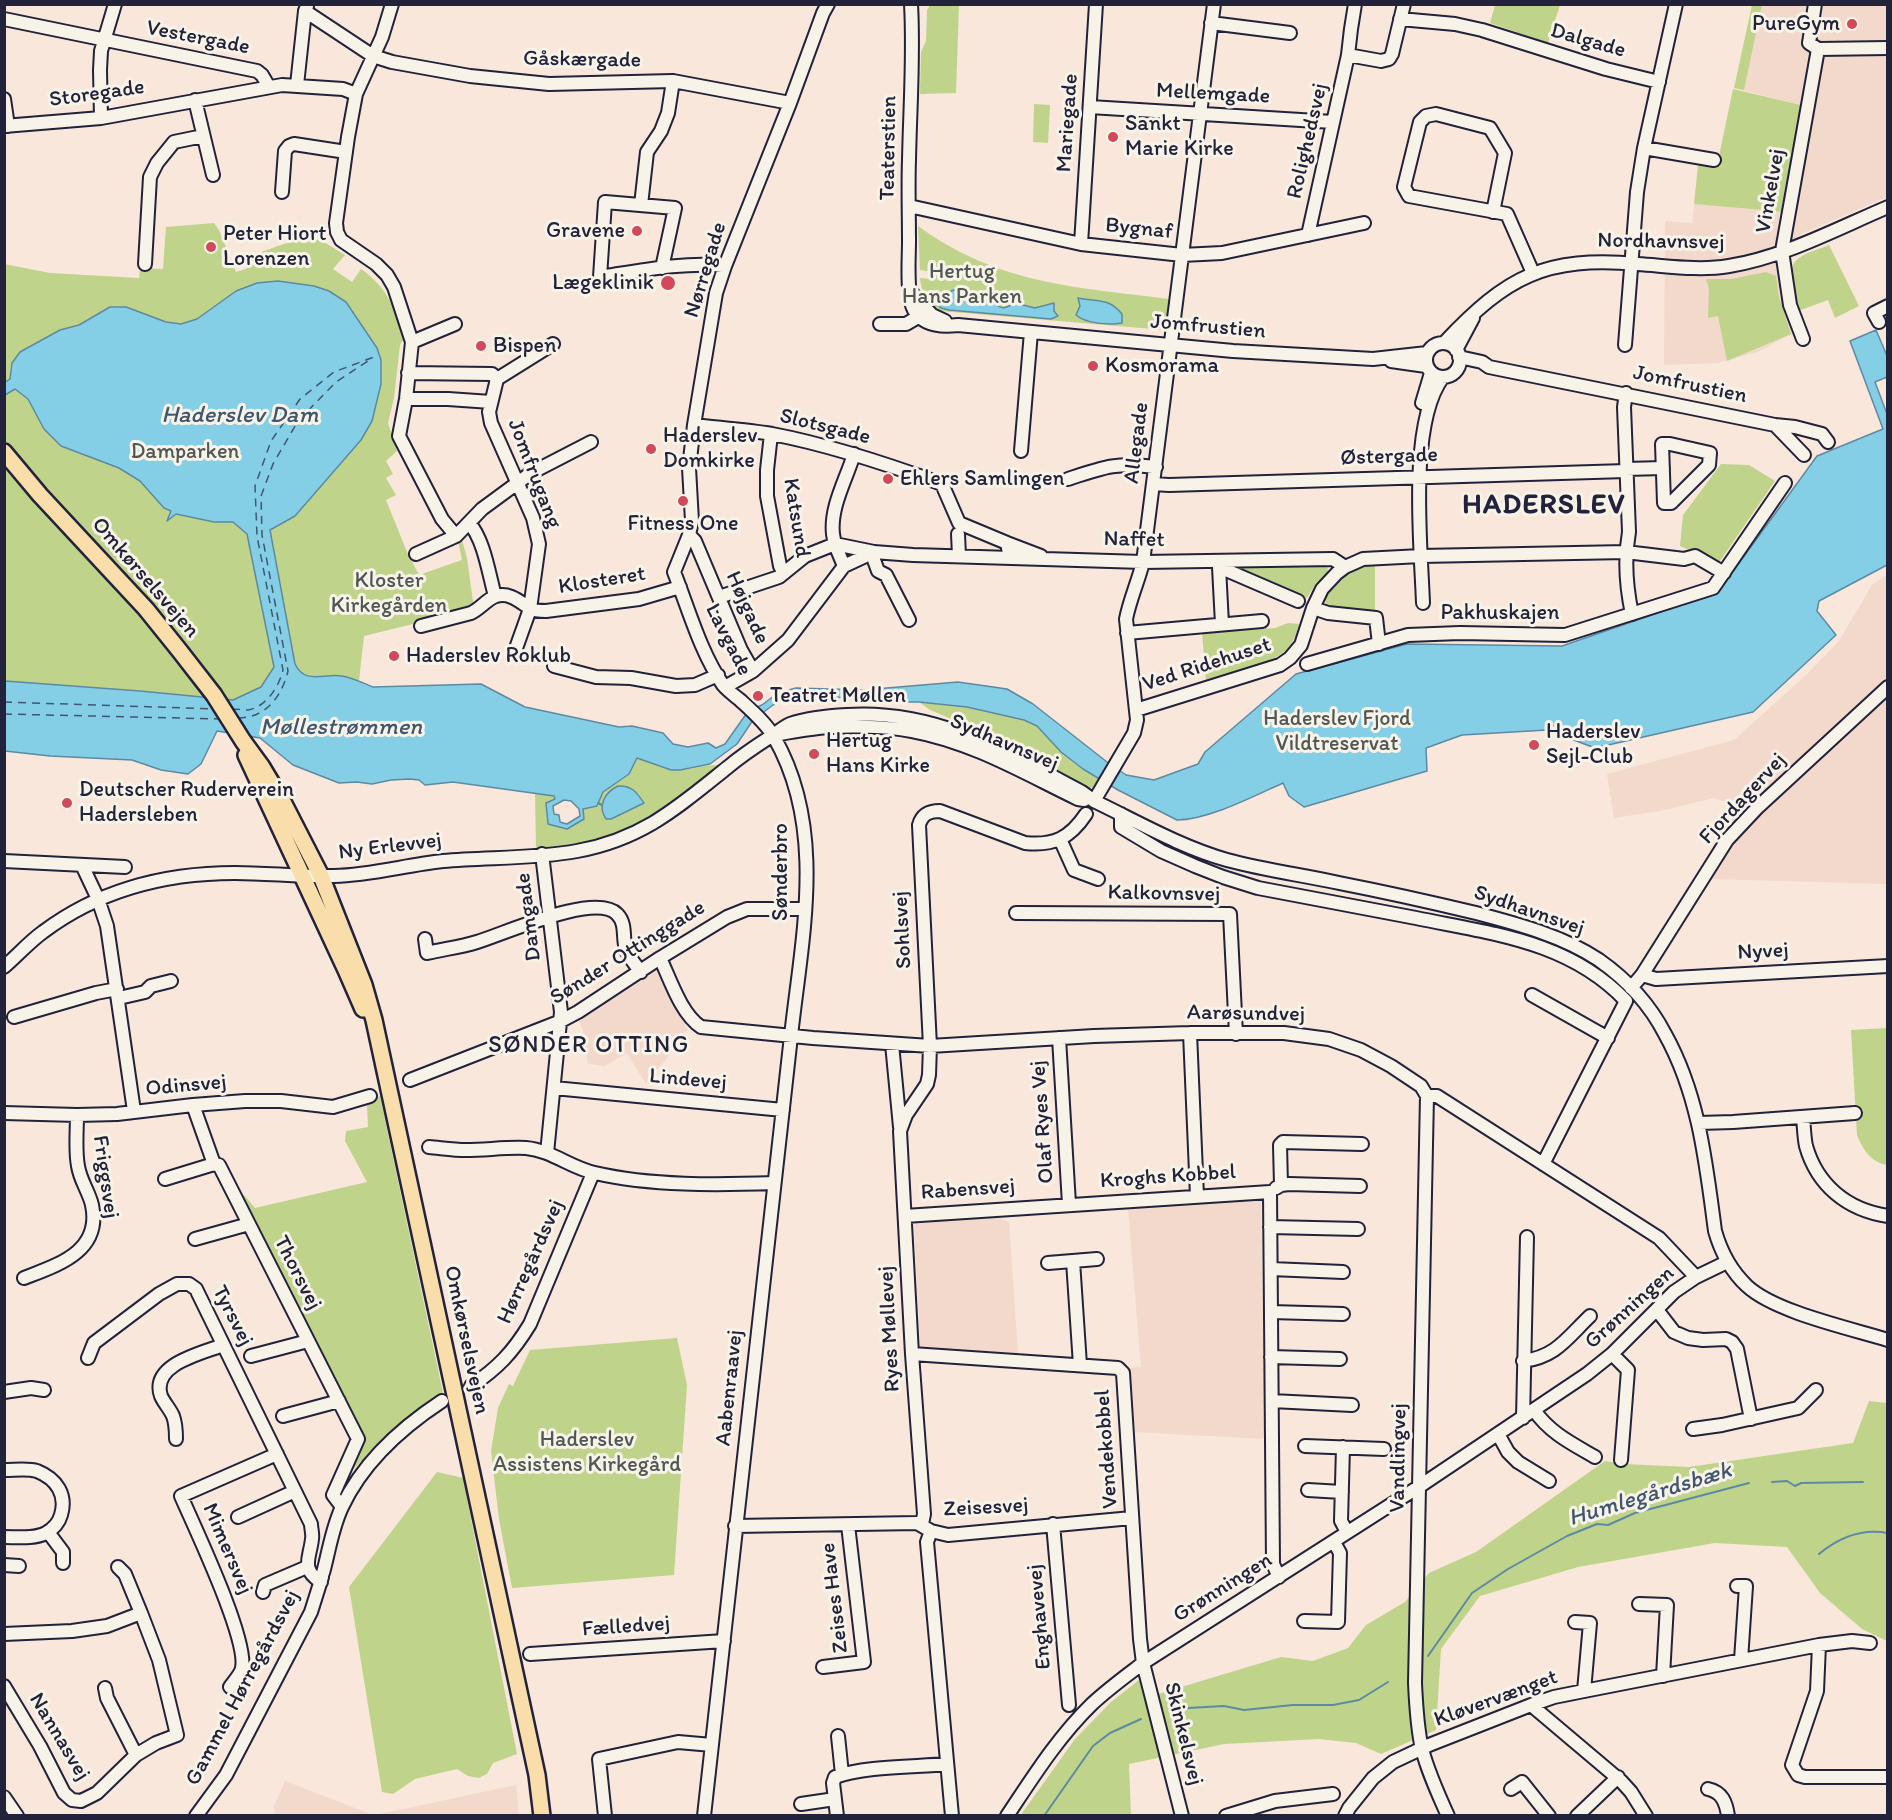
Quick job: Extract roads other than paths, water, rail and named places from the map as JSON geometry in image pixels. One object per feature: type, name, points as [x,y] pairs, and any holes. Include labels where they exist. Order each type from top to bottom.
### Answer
[{"type":"main road","name":"Omkørselsvejen","points":[[4,452],[40,495],[146,609],[214,695],[283,802],[321,876],[350,946],[374,1020],[537,1775],[542,1815]]},
{"type":"main road","name":"Omkørselsvejen","points":[[243,741],[247,760],[346,970],[380,1051]]},
{"type":"main road","points":[[268,804],[277,811],[303,860],[309,868],[321,876]]},
{"type":"main road","points":[[302,876],[314,883],[341,938],[350,946]]},
{"type":"street","points":[[101,118],[101,51],[115,4]]},
{"type":"street","points":[[392,4],[388,19],[356,94],[336,223],[337,232],[341,240],[376,264],[387,275],[394,287],[412,342],[399,436],[442,519],[456,536]]},
{"type":"street","name":"Nørregade","points":[[688,535],[692,522],[689,468],[694,424],[717,293],[724,266],[828,4]]},
{"type":"street","name":"Teaterstien","points":[[910,291],[911,4]]},
{"type":"street","name":"Mariegade","points":[[1081,244],[1096,4]]},
{"type":"street","name":"Allegade","points":[[1094,801],[1134,733],[1136,710],[1126,619],[1143,562],[1214,4]]},
{"type":"street","name":"Rolighedsvej","points":[[1308,235],[1348,55],[1355,4]]},
{"type":"street","points":[[1348,55],[1381,61],[1389,59],[1404,4]]},
{"type":"street","points":[[1625,345],[1633,219],[1644,148],[1676,4]]},
{"type":"street","name":"Vinkelvej","points":[[1803,339],[1790,305],[1782,251],[1818,49],[1809,43],[1815,4]]},
{"type":"street","points":[[297,85],[307,8]]},
{"type":"street","name":"Gåskærgade","points":[[307,8],[373,56],[392,62],[470,76],[549,84],[673,81],[790,103]]},
{"type":"street","name":"Vestergade","points":[[4,20],[257,71],[269,87]]},
{"type":"street","name":"Dalgade","points":[[1400,20],[1455,24],[1482,30],[1606,69],[1659,82]]},
{"type":"street","points":[[1211,23],[1290,33]]},
{"type":"street","points":[[1818,49],[1887,48]]},
{"type":"street","points":[[641,205],[647,152],[661,131],[668,113],[673,81]]},
{"type":"street","name":"Storegade","points":[[7,126],[101,118],[269,87],[297,85],[343,89],[356,94]]},
{"type":"street","points":[[4,99],[7,126]]},
{"type":"street","points":[[195,100],[213,175]]},
{"type":"street","name":"Mellemgade","points":[[1090,107],[1333,122]]},
{"type":"street","points":[[1492,212],[1505,153],[1490,128],[1436,114],[1426,116],[1420,122],[1404,187],[1409,196],[1492,212],[1507,214],[1533,273]]},
{"type":"street","points":[[145,264],[150,177],[157,163],[174,142],[203,136]]},
{"type":"street","points":[[282,192],[285,151],[289,146],[294,144],[346,152]]},
{"type":"street","points":[[1644,148],[1714,160]]},
{"type":"street","points":[[662,268],[675,208],[605,202],[600,277],[662,268],[712,264],[724,266]]},
{"type":"street","name":"Bygnaf","points":[[909,206],[1081,244],[1182,255],[1222,253],[1364,223]]},
{"type":"street","name":"Nordhavnsvej","points":[[1444,343],[1467,318],[1504,289],[1533,273],[1556,266],[1578,263],[1630,263],[1701,268],[1755,261],[1887,207]]},
{"type":"street","points":[[880,324],[906,324],[918,317],[910,303],[910,291]]},
{"type":"street","name":"Jomfrustien","points":[[910,291],[932,315],[958,325]]},
{"type":"street","points":[[1878,322],[1874,313],[1887,306]]},
{"type":"street","name":"Nordhavnsvej","points":[[1458,358],[1474,314]]},
{"type":"street","name":"Jomfrustien","points":[[918,317],[935,325],[958,325],[1233,351],[1381,359],[1427,353]]},
{"type":"street","points":[[412,342],[455,324]]},
{"type":"street","points":[[1021,451],[1031,332]]},
{"type":"street","points":[[1423,603],[1416,441],[1422,403],[1433,372],[1427,353],[1434,345],[1444,343],[1453,346],[1458,358],[1452,374],[1433,372]]},
{"type":"street","points":[[408,373],[492,374],[497,379],[553,344]]},
{"type":"street","name":"Jomfrustien","points":[[1458,358],[1483,369],[1490,367],[1775,425],[1795,427],[1822,434],[1828,442]]},
{"type":"street","name":"Jomfrustien","points":[[1381,359],[1433,372]]},
{"type":"street","name":"Jomfrugang","points":[[497,379],[489,412],[491,423],[533,518],[539,544],[535,579]]},
{"type":"street","points":[[1626,393],[1624,407],[1629,532],[1626,552],[1627,591],[1632,614]]},
{"type":"street","points":[[405,399],[491,402]]},
{"type":"street","name":"Slotsgade","points":[[694,424],[771,434],[854,454],[942,484]]},
{"type":"street","points":[[1775,425],[1804,455]]},
{"type":"street","name":"Katsund","points":[[771,434],[767,496],[780,566],[784,573]]},
{"type":"street","points":[[416,554],[456,536],[482,508],[517,482],[591,442]]},
{"type":"street","points":[[1662,444],[1710,453],[1710,465],[1671,502],[1664,503],[1663,468],[1662,444]]},
{"type":"street","points":[[725,687],[753,671],[788,640],[844,566],[836,544],[833,525],[836,503],[854,454]]},
{"type":"street","points":[[1068,479],[1116,465],[1130,463],[1156,466]]},
{"type":"street","name":"Østergade","points":[[1153,484],[1419,473],[1663,468]]},
{"type":"street","points":[[1345,567],[1370,558],[1626,552],[1684,559],[1695,556],[1722,576],[1785,483]]},
{"type":"street","name":"Naffet","points":[[942,484],[959,523],[1050,559]]},
{"type":"street","points":[[421,626],[471,613],[495,596],[484,553],[469,523]]},
{"type":"street","points":[[958,534],[959,556]]},
{"type":"street","name":"Højgade","points":[[688,535],[695,541],[741,650],[753,671]]},
{"type":"street","name":"Lavgade","points":[[688,535],[674,572],[717,675],[725,687],[755,714]]},
{"type":"street","points":[[1007,543],[1010,558]]},
{"type":"street","points":[[719,597],[779,577],[805,556],[836,544]]},
{"type":"street","name":"Naffet","points":[[836,544],[874,552],[1010,558],[1219,564],[1333,559],[1345,567]]},
{"type":"street","points":[[874,552],[878,572],[886,576],[909,620]]},
{"type":"street","name":"Naffet","points":[[844,566],[874,552]]},
{"type":"street","points":[[1222,624],[1219,564],[1298,601]]},
{"type":"street","name":"Ved Ridehuset","points":[[1136,710],[1280,665],[1290,658],[1301,645],[1317,598],[1329,580],[1345,567]]},
{"type":"street","name":"Pakhuskajen","points":[[1307,664],[1408,635],[1460,633],[1564,635],[1713,588],[1722,576]]},
{"type":"street","name":"Klosteret","points":[[516,651],[530,609],[535,579]]},
{"type":"street","name":"Klosteret","points":[[495,596],[514,598],[530,609],[555,611],[639,599],[680,587]]},
{"type":"street","points":[[1313,608],[1328,613],[1376,618],[1378,644]]},
{"type":"street","points":[[1127,633],[1262,621]]},
{"type":"street","points":[[554,666],[596,677],[639,679],[676,686],[694,685],[717,675]]},
{"type":"street","name":"Fjordagervej","points":[[1631,988],[1642,975],[1727,840],[1758,807],[1887,687]]},
{"type":"street","name":"Sønderbro","points":[[755,714],[773,735],[783,754],[799,797],[804,820],[807,852],[804,909],[791,1036]]},
{"type":"street","name":"Sydhavnsvej","points":[[773,735],[787,725],[816,718],[849,715],[913,718],[956,730],[990,744],[1082,792],[1094,801],[1209,855],[1414,898],[1502,920],[1552,937],[1581,950],[1600,961],[1631,988],[1664,1032],[1680,1063],[1699,1123],[1715,1231],[1719,1247],[1727,1262],[1747,1286],[1780,1306],[1887,1341]]},
{"type":"street","name":"Ny Erlevvej","points":[[4,967],[42,933],[69,914],[98,899],[134,886],[181,876],[235,873],[357,876],[444,861],[575,852],[602,845],[628,837],[659,821],[745,753],[773,735]]},
{"type":"street","name":"Sohlsvej","points":[[930,1046],[919,825],[921,818],[932,811],[940,811],[1025,843],[1038,844],[1060,839]]},
{"type":"street","points":[[1086,814],[1077,827],[1060,839],[1074,870],[1098,879]]},
{"type":"street","name":"Sydhavnsvej","points":[[1120,814],[1121,827],[1161,851],[1223,877],[1258,888],[1524,941],[1557,952],[1609,985],[1626,1001],[1608,1038]]},
{"type":"street","name":"Damgade","points":[[542,854],[561,1021],[547,1153]]},
{"type":"street","points":[[4,861],[125,867]]},
{"type":"street","points":[[82,865],[98,899],[107,926],[134,1112]]},
{"type":"street","points":[[425,939],[428,953],[476,942],[550,916],[596,907],[616,913],[622,921],[625,930],[626,952],[641,972]]},
{"type":"street","name":"Sønder Ottinggade","points":[[410,1080],[561,1021],[727,916],[759,908],[804,909]]},
{"type":"street","name":"Kalkovnsvej","points":[[1016,913],[1230,914],[1236,1034]]},
{"type":"street","name":"Aarøsundvej","points":[[660,958],[684,1008],[693,1022],[701,1027],[930,1046],[1190,1033],[1284,1033],[1329,1039],[1361,1050],[1391,1066],[1421,1086],[1427,1096],[1437,1096],[1659,1238],[1696,1277]]},
{"type":"street","name":"Nyvej","points":[[1642,975],[1656,979],[1887,966]]},
{"type":"street","points":[[15,1017],[96,993],[146,992],[151,986],[171,981]]},
{"type":"street","points":[[1532,995],[1608,1038],[1543,1164]]},
{"type":"street","points":[[1190,1033],[1197,1196]]},
{"type":"street","name":"Aabenraavej","points":[[704,1815],[791,1036]]},
{"type":"street","name":"Olaf Ryes Vej","points":[[1059,1038],[1069,1204]]},
{"type":"street","name":"Ryes Møllevej","points":[[892,1044],[900,1131],[912,1354],[924,1514],[952,1815]]},
{"type":"street","points":[[900,1131],[906,1116],[927,1084],[930,1046]]},
{"type":"street","name":"Lindevej","points":[[554,1088],[783,1110]]},
{"type":"street","name":"Odinsvej","points":[[4,1113],[77,1115],[134,1112],[193,1104],[281,1101],[333,1107],[370,1096]]},
{"type":"street","name":"Vandlingvej","points":[[1427,1096],[1415,1683],[1422,1748],[1432,1781],[1448,1815]]},
{"type":"street","name":"Thorsvej","points":[[193,1104],[214,1164],[219,1165],[358,1439],[333,1495],[342,1507]]},
{"type":"street","points":[[1699,1123],[1856,1113]]},
{"type":"street","name":"Friggsvej","points":[[24,1278],[64,1263],[77,1252],[90,1232],[91,1202],[77,1164],[77,1115]]},
{"type":"street","points":[[1803,1117],[1805,1143],[1819,1176],[1847,1203],[1868,1213],[1887,1216]]},
{"type":"street","points":[[1360,1186],[1281,1185],[1280,1145],[1283,1142],[1362,1144]]},
{"type":"street","points":[[429,1147],[464,1150],[526,1148],[547,1153],[593,1173],[631,1179],[726,1185],[774,1183]]},
{"type":"street","points":[[165,1179],[214,1164]]},
{"type":"street","name":"Hørregårdsvej","points":[[471,1386],[502,1363],[530,1324],[593,1173]]},
{"type":"street","name":"Kroghs Kobbel","points":[[1069,1204],[1270,1192],[1281,1185]]},
{"type":"street","name":"Kroghs Kobbel","points":[[1270,1192],[1273,1564],[1279,1577]]},
{"type":"street","name":"Rabensvej","points":[[905,1216],[1069,1204]]},
{"type":"street","name":"Thorsvej","points":[[195,1239],[249,1224]]},
{"type":"street","points":[[1270,1227],[1358,1229]]},
{"type":"street","points":[[1523,1418],[1527,1237]]},
{"type":"street","points":[[1048,1263],[1097,1259]]},
{"type":"street","points":[[1073,1261],[1080,1365]]},
{"type":"street","name":"Grønningen","points":[[1007,1815],[1072,1726],[1112,1687],[1143,1663],[1334,1542],[1523,1418],[1612,1354],[1674,1292],[1696,1277],[1727,1262]]},
{"type":"street","points":[[1271,1269],[1343,1272]]},
{"type":"street","name":"Tyrsvej","points":[[88,1358],[94,1343],[159,1294],[177,1284],[189,1284],[196,1290],[277,1454]]},
{"type":"street","points":[[1656,1310],[1674,1332],[1688,1338],[1726,1339],[1732,1342],[1737,1349],[1751,1419]]},
{"type":"street","points":[[1271,1312],[1343,1314]]},
{"type":"street","points":[[1523,1361],[1546,1356],[1555,1351],[1590,1316]]},
{"type":"street","name":"Thorsvej","points":[[251,1356],[308,1341]]},
{"type":"street","points":[[176,1440],[173,1417],[161,1395],[162,1377],[166,1370],[175,1364],[223,1345]]},
{"type":"street","name":"Vendekobbel","points":[[912,1354],[1118,1368],[1123,1373],[1143,1663]]},
{"type":"street","points":[[1612,1354],[1628,1370],[1621,1460]]},
{"type":"street","points":[[1271,1357],[1341,1359]]},
{"type":"street","points":[[4,1392],[31,1388],[44,1390]]},
{"type":"street","points":[[1693,1428],[1722,1425],[1797,1408],[1815,1390]]},
{"type":"street","points":[[283,1416],[339,1401]]},
{"type":"street","points":[[277,1454],[311,1524],[312,1537],[308,1567],[313,1577],[322,1577],[329,1544],[342,1507],[358,1479],[381,1451],[420,1416],[442,1401]]},
{"type":"street","points":[[1272,1401],[1352,1405]]},
{"type":"street","points":[[1534,1410],[1544,1424],[1555,1433],[1595,1457]]},
{"type":"street","points":[[1498,1434],[1518,1462],[1549,1480]]},
{"type":"street","points":[[1305,1446],[1384,1449]]},
{"type":"street","points":[[1343,1447],[1341,1521],[1347,1532]]},
{"type":"street","name":"Mimersvej","points":[[230,1687],[242,1669],[243,1656],[231,1614],[181,1496],[277,1454]]},
{"type":"street","points":[[4,1470],[34,1470],[47,1476],[56,1483],[62,1494],[64,1506],[59,1522],[48,1532],[33,1537],[4,1538]]},
{"type":"street","points":[[1308,1490],[1342,1492]]},
{"type":"street","name":"Mimersvej","points":[[238,1517],[295,1491]]},
{"type":"street","name":"Zeisesvej","points":[[735,1526],[917,1523],[948,1534],[1132,1518]]},
{"type":"street","name":"Enghavevej","points":[[1053,1524],[1069,1705]]},
{"type":"street","name":"Zeises Have","points":[[823,1667],[864,1662],[848,1525]]},
{"type":"street","points":[[48,1532],[63,1552],[63,1563]]},
{"type":"street","points":[[1304,1621],[1338,1622],[1340,1553],[1334,1542]]},
{"type":"street","points":[[4,1565],[19,1566]]},
{"type":"street","name":"Mimersvej","points":[[263,1592],[265,1585],[308,1567]]},
{"type":"street","name":"Nannasvej","points":[[4,1686],[40,1746],[64,1793],[72,1800],[81,1801],[97,1793],[136,1755],[156,1743],[177,1735],[159,1660],[125,1574],[118,1568]]},
{"type":"street","name":"Gammel Hørregårdsvej","points":[[196,1815],[226,1775],[311,1612],[322,1577]]},
{"type":"street","points":[[1737,1586],[1746,1586],[1741,1660]]},
{"type":"street","points":[[1639,1604],[1667,1605],[1663,1676]]},
{"type":"street","points":[[4,1634],[72,1631],[107,1626],[141,1614]]},
{"type":"street","name":"Kløvervænget","points":[[1575,1622],[1590,1623],[1584,1690]]},
{"type":"street","name":"Fælledvej","points":[[530,1654],[724,1641]]},
{"type":"street","name":"Kløvervænget","points":[[1345,1815],[1373,1778],[1393,1762],[1422,1748],[1554,1697],[1819,1645],[1852,1641],[1870,1643]]},
{"type":"street","points":[[1819,1645],[1817,1691],[1792,1765],[1796,1772],[1805,1777],[1887,1778]]},
{"type":"street","name":"Skinkelsvej","points":[[1143,1663],[1182,1815]]},
{"type":"street","points":[[105,1688],[107,1698],[136,1755]]},
{"type":"street","points":[[1531,1705],[1618,1777],[1646,1815]]},
{"type":"street","points":[[838,1736],[842,1774]]},
{"type":"street","points":[[605,1815],[599,1760],[678,1742],[712,1745]]},
{"type":"street","points":[[837,1815],[833,1783],[835,1777],[842,1774],[947,1764]]},
{"type":"street","points":[[1577,1815],[1618,1777]]},
{"type":"street","points":[[1511,1789],[1522,1782],[1549,1815]]},
{"type":"street","points":[[1708,1789],[1716,1791],[1722,1797],[1728,1815]]},
{"type":"street","points":[[1226,1815],[1275,1801],[1334,1794]]},
{"type":"street","points":[[4,1797],[17,1815]]},
{"type":"street","points":[[801,1804],[835,1799]]},
{"type":"water","points":[[278,281],[314,286],[329,291],[346,302],[377,348],[381,360],[381,384],[372,421],[361,440],[295,516],[270,530],[295,664],[299,670],[315,677],[335,675],[346,677],[373,687],[481,684],[525,707],[619,727],[632,726],[663,733],[673,744],[688,747],[708,743],[716,748],[725,744],[749,710],[762,705],[775,695],[796,688],[863,690],[958,682],[1007,689],[1033,704],[1126,775],[1154,780],[1198,764],[1205,752],[1296,674],[1407,644],[1562,646],[1718,592],[1817,456],[1883,429],[1850,341],[1876,330],[1888,358],[1887,377],[1875,382],[1887,414],[1887,565],[1819,601],[1817,611],[1836,635],[1753,712],[1595,748],[1547,730],[1462,735],[1426,748],[1427,771],[1304,807],[1289,796],[1283,783],[1231,806],[1189,819],[1177,820],[1083,769],[1061,752],[1037,726],[1024,720],[967,707],[919,702],[870,702],[849,698],[801,695],[784,699],[753,720],[737,744],[710,764],[671,770],[637,758],[629,774],[603,792],[597,806],[583,809],[584,819],[567,829],[548,824],[546,803],[555,799],[554,796],[453,782],[425,785],[419,780],[410,779],[372,784],[339,783],[293,765],[260,738],[217,731],[201,764],[188,774],[161,770],[132,760],[50,756],[5,751],[5,681],[233,700],[261,687],[274,667],[247,534],[233,522],[214,522],[176,514],[167,521],[171,511],[164,508],[140,481],[119,468],[61,446],[44,429],[28,399],[15,389],[5,395],[4,383],[10,379],[12,363],[20,352],[60,330],[79,325],[110,307],[126,307],[166,322],[181,324],[197,319],[236,291],[257,283]],"holes":[[[564,800],[571,801],[579,809],[580,816],[567,824],[560,822],[559,815],[554,814],[553,806]]]},
{"type":"water","points":[[954,290],[1002,308],[1015,303],[1035,308],[1054,303],[1054,311],[1058,316],[1051,319],[949,310],[941,308],[934,301],[934,298]]},
{"type":"water","points":[[1078,298],[1102,301],[1112,305],[1122,314],[1122,323],[1098,323],[1080,318],[1076,315],[1080,306]]},
{"type":"water","points":[[618,786],[631,788],[644,803],[611,819],[606,819],[602,804],[609,792]]},
{"type":"waterway","points":[[598,803],[602,805]]},
{"type":"waterway","name":"Humlegårdsbæk","points":[[1772,1482],[1787,1481],[1795,1486],[1801,1483],[1863,1482]]},
{"type":"waterway","name":"Humlegårdsbæk","points":[[1428,1656],[1472,1593],[1508,1569],[1567,1536],[1597,1524],[1608,1525],[1635,1513],[1749,1483]]},
{"type":"waterway","points":[[1819,1554],[1834,1543],[1860,1533],[1888,1533]]},
{"type":"waterway","name":"Humlegårdsbæk","points":[[1171,1711],[1224,1706],[1244,1710],[1293,1705],[1333,1705],[1359,1700],[1388,1682]]},
{"type":"waterway","name":"Humlegårdsbæk","points":[[1044,1816],[1093,1746],[1110,1733],[1141,1719]]},
{"type":"place","name":"PureGym","points":[[1852,24]]},
{"type":"place","name":"Sankt Marie Kirke","points":[[1113,137]]},
{"type":"place","name":"Gravene","points":[[637,231]]},
{"type":"place","name":"Peter Hiort Lorenzen","points":[[211,247]]},
{"type":"place","name":"Lægeklinik","points":[[668,283]]},
{"type":"place","name":"Bispen","points":[[481,346]]},
{"type":"place","name":"Kosmorama","points":[[1093,366]]},
{"type":"place","name":"Haderslev Domkirke","points":[[651,449]]},
{"type":"place","name":"Ehlers Samlingen","points":[[888,479]]},
{"type":"place","name":"Fitness One","points":[[683,501]]},
{"type":"place","name":"Haderslev Roklub","points":[[394,656]]},
{"type":"place","name":"Teatret Møllen","points":[[758,696]]},
{"type":"place","name":"Haderslev Sejl-Club","points":[[1534,745]]},
{"type":"place","name":"Hertug Hans Kirke","points":[[814,754]]},
{"type":"place","name":"Deutscher Ruderverein Hadersleben","points":[[67,803]]},
{"type":"district","name":"HADERSLEV","points":[[1544,506]]},
{"type":"district","name":"SØNDER OTTING","points":[[589,1046]]},
{"type":"park label","name":"Hertug Hans Parken","points":[[962,284]]},
{"type":"park label","name":"Damparken","points":[[185,452]]},
{"type":"park label","name":"Kloster Kirkegården","points":[[389,594]]},
{"type":"park label","name":"Haderslev Fjord Vildtreservat","points":[[1337,732]]},
{"type":"park label","name":"Haderslev Assistens Kirkegård","points":[[587,1452]]},
{"type":"water label","name":"Haderslev Dam","points":[[240,416]]},
{"type":"water label","name":"Møllestrømmen","points":[[341,728]]}]
